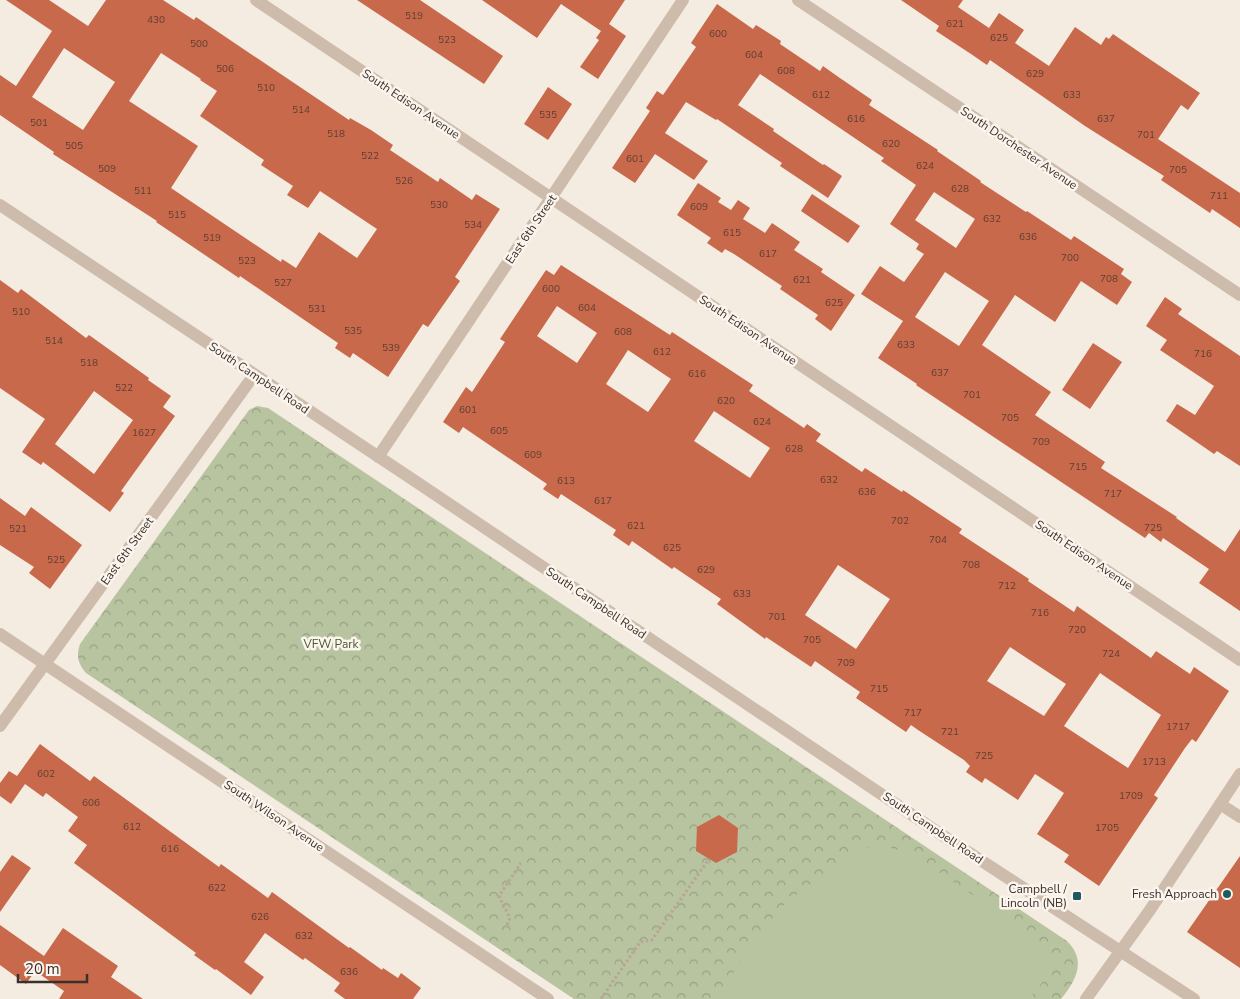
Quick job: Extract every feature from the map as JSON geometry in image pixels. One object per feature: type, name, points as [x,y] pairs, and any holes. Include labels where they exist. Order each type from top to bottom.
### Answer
[{"type":"street","name":"South Edison Avenue","points":[[256,0],[1240,660]]},
{"type":"street","name":"East 6th Street","points":[[378,457],[683,0]]},
{"type":"street","name":"South Dorchester Avenue","points":[[798,0],[1240,295]]},
{"type":"street","name":"South Campbell Road","points":[[0,205],[948,839],[1194,999]]},
{"type":"street","name":"East 6th Street","points":[[0,726],[254,375]]},
{"type":"street","name":"South Wilson Avenue","points":[[0,634],[548,999]]},
{"type":"street","points":[[1086,999],[1121,952],[1240,774]]},
{"type":"street","points":[[1220,804],[1240,817]]},
{"type":"path","points":[[601,999],[640,942],[652,940],[709,859]]},
{"type":"path","points":[[507,925],[510,918],[499,896],[521,862]]},
{"type":"green space","name":"VFW Park","points":[[257,406],[268,408],[1067,941],[1077,956],[1078,963],[1075,978],[1061,999],[574,999],[86,673],[78,660],[80,644],[249,410]]},
{"type":"green space","points":[[874,844],[911,853],[993,909],[1060,960],[1029,999],[723,999],[732,976],[751,942],[786,903],[839,862]]},
{"type":"building","points":[[6,0],[49,0],[88,26],[106,0],[163,0],[194,20],[196,17],[349,120],[350,118],[371,130],[393,145],[390,150],[438,182],[440,178],[472,200],[476,194],[500,209],[455,277],[460,281],[428,327],[423,324],[388,377],[353,353],[350,358],[335,348],[338,343],[240,276],[239,278],[157,221],[53,154],[54,152],[0,115],[0,75],[16,86],[52,31]],"holes":[[[64,48],[115,82],[83,130],[32,97]],[[161,53],[217,91],[200,116],[264,160],[261,165],[293,186],[287,195],[308,208],[320,191],[377,229],[357,258],[319,232],[296,268],[282,259],[281,262],[171,188],[198,146],[129,101]]]},
{"type":"building","points":[[357,0],[420,0],[503,56],[484,84]]},
{"type":"building","points":[[482,0],[625,0],[609,24],[626,36],[598,79],[580,67],[599,40],[596,38],[601,31],[561,4],[537,38]]},
{"type":"building","points":[[901,0],[963,0],[958,7],[989,28],[999,13],[1024,30],[1015,43],[1049,66],[1075,27],[1101,45],[1106,37],[1109,39],[1113,34],[1200,93],[1188,110],[1181,105],[1158,139],[1240,193],[1240,228],[1212,209],[1210,213],[1161,180],[1164,176],[1085,126],[990,60],[987,65],[936,31],[939,26]]},
{"type":"building","points":[[717,4],[753,29],[756,25],[781,41],[780,44],[820,71],[823,66],[872,100],[869,105],[938,150],[980,182],[1071,240],[1074,236],[1124,269],[1121,274],[1132,282],[1117,305],[1081,281],[1055,322],[1015,295],[982,345],[1051,392],[1035,415],[1105,462],[1101,468],[1177,517],[1225,552],[1240,529],[1240,611],[1199,583],[1209,569],[1163,538],[1161,542],[1149,533],[1145,538],[878,358],[903,321],[861,294],[880,266],[904,282],[924,254],[916,249],[919,244],[890,224],[916,185],[881,161],[884,158],[760,74],[738,105],[774,129],[773,131],[842,176],[828,198],[780,166],[782,163],[717,119],[686,102],[665,133],[708,161],[694,180],[655,154],[635,183],[612,168],[650,111],[646,108],[657,91],[663,95],[696,47],[691,43]],"holes":[[[934,192],[975,219],[956,248],[915,220]],[[945,272],[989,301],[959,346],[915,317]]]},
{"type":"building","points":[[548,87],[572,104],[548,140],[524,124]]},
{"type":"building","points":[[698,183],[721,198],[718,202],[731,210],[738,200],[750,208],[743,219],[765,233],[772,223],[800,242],[794,250],[823,269],[821,272],[855,295],[831,331],[815,319],[818,315],[780,289],[782,286],[734,254],[725,249],[722,253],[707,243],[711,238],[677,215]]},
{"type":"building","points":[[812,194],[860,226],[848,243],[801,211]]},
{"type":"building","points":[[561,265],[670,335],[672,332],[753,385],[749,391],[804,428],[807,424],[821,434],[816,441],[862,472],[865,468],[902,492],[903,490],[962,529],[959,533],[1029,579],[1028,581],[1074,612],[1077,606],[1151,658],[1156,651],[1190,674],[1194,667],[1229,691],[1196,742],[1192,739],[1185,748],[1154,795],[1158,798],[1099,886],[1064,862],[1069,855],[1037,834],[1064,793],[1035,774],[1018,800],[985,778],[982,783],[966,772],[970,766],[964,760],[911,725],[906,732],[856,698],[860,692],[815,661],[811,667],[766,637],[765,639],[717,604],[721,599],[674,567],[672,569],[632,541],[629,546],[613,535],[616,530],[561,494],[558,499],[543,489],[547,484],[463,427],[459,433],[443,422],[466,387],[472,392],[505,342],[500,339],[546,270],[554,275]],"holes":[[[557,306],[597,333],[577,363],[537,336]],[[628,350],[671,379],[648,412],[606,384]],[[714,411],[770,448],[750,478],[694,441]],[[838,565],[890,599],[856,649],[805,615]],[[1010,647],[1066,684],[1044,716],[987,681]],[[1100,673],[1161,715],[1128,768],[1064,726]]]},
{"type":"building","points":[[0,280],[18,293],[21,289],[86,338],[89,335],[149,378],[148,380],[171,396],[163,407],[175,416],[121,491],[124,493],[110,512],[43,462],[41,465],[22,452],[45,419],[0,388]],"holes":[[[94,391],[133,420],[94,474],[55,444]]]},
{"type":"building","points":[[1165,297],[1182,309],[1178,314],[1240,356],[1240,466],[1217,451],[1214,454],[1166,421],[1177,404],[1195,415],[1214,386],[1160,350],[1167,340],[1146,326]]},
{"type":"building","points":[[1093,343],[1122,362],[1090,409],[1062,390]]},
{"type":"building","points":[[0,498],[25,516],[31,507],[82,545],[50,589],[29,573],[34,567],[0,545]]},
{"type":"building","points":[[40,744],[90,781],[94,776],[219,867],[221,864],[268,898],[272,892],[382,970],[383,968],[398,978],[401,973],[421,988],[413,999],[345,999],[334,991],[340,983],[265,933],[244,962],[264,977],[251,995],[194,955],[196,953],[74,863],[87,845],[68,831],[78,817],[46,793],[43,797],[25,784],[11,804],[0,796],[0,783],[9,771],[17,776]]},
{"type":"building","points":[[719,815],[738,828],[737,852],[716,863],[696,851],[697,827]]},
{"type":"building","points":[[12,855],[31,868],[0,912],[0,872]]},
{"type":"building","name":"Fresh Approach","points":[[1240,856],[1240,968],[1187,932]]},
{"type":"building","points":[[0,925],[44,956],[63,928],[118,966],[111,977],[143,999],[59,999],[64,991],[35,971],[26,984],[0,965]]},
{"type":"place","name":"Fresh Approach","points":[[1227,894]]},
{"type":"place","name":"Campbell / Lincoln (NB)","points":[[1077,896]]}]
